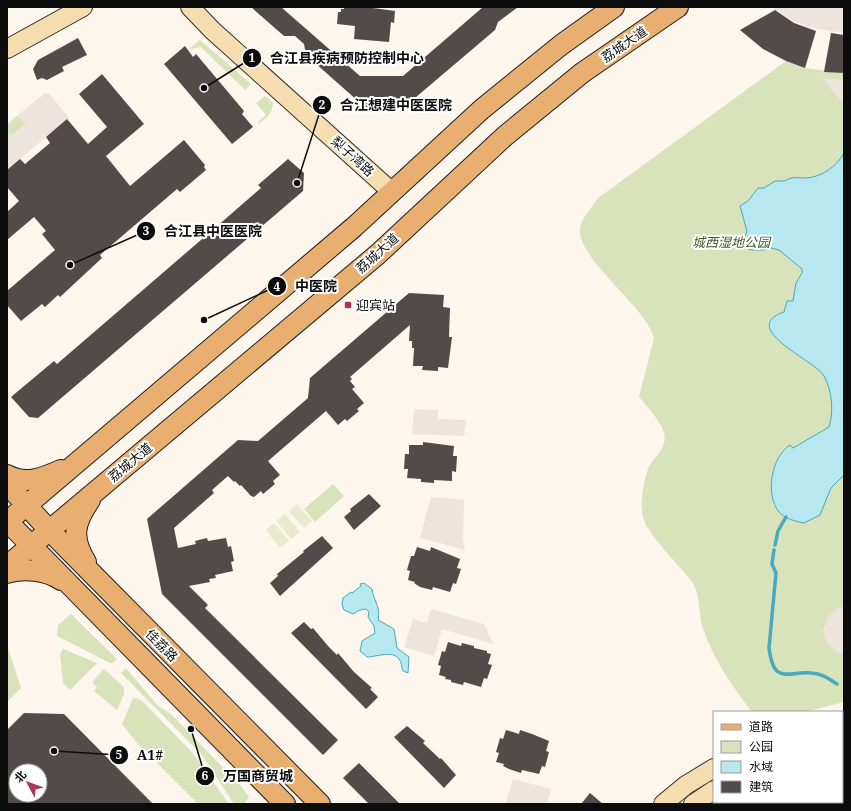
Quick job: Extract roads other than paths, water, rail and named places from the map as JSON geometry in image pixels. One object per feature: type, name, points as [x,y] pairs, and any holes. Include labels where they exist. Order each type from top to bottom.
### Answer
[{"type":"main road","points":[[7,521],[354,227],[482,109],[561,45],[614,7]]},
{"type":"main road","name":"荔城大道","points":[[7,566],[378,254],[505,136],[582,73],[678,7]]},
{"type":"main road","points":[[7,476],[22,480],[36,479],[62,469],[82,458]]},
{"type":"main road","points":[[58,479],[79,504]]},
{"type":"main road","name":"佳荔路","points":[[7,484],[49,530],[320,804]]},
{"type":"main road","points":[[94,576],[84,558],[76,538],[80,518],[98,488]]},
{"type":"main road","name":"佳荔路","points":[[7,521],[285,804]]},
{"type":"main road","points":[[7,573],[18,571],[35,571],[58,578],[76,591]]},
{"type":"main road","points":[[100,614],[116,598]]},
{"type":"street","points":[[7,41],[69,7]]},
{"type":"street","points":[[7,49],[83,7]]},
{"type":"street","name":"梨子湾路","points":[[190,7],[212,30],[396,188]]},
{"type":"street","name":"梨子湾路","points":[[205,7],[396,188]]},
{"type":"street","points":[[663,804],[686,785],[713,769]]},
{"type":"street","points":[[693,804],[713,791]]},
{"type":"water","points":[[844,153],[844,475],[831,488],[820,515],[804,523],[787,518],[779,512],[772,496],[772,477],[774,467],[783,451],[790,445],[793,448],[829,427],[832,408],[829,388],[824,376],[783,344],[774,335],[769,327],[772,319],[784,312],[787,301],[793,301],[796,283],[802,273],[802,269],[779,250],[771,248],[764,250],[751,250],[744,247],[743,243],[747,231],[740,206],[748,201],[758,188],[764,188],[775,181],[818,176],[833,166]]},
{"type":"water","points":[[364,583],[372,589],[379,612],[378,620],[394,629],[397,648],[409,657],[408,673],[403,671],[401,662],[396,656],[389,654],[367,657],[360,651],[362,641],[375,633],[374,626],[368,617],[369,612],[366,609],[360,610],[353,614],[344,610],[342,604],[343,598],[361,586],[360,584]]},
{"type":"waterway","points":[[775,545],[778,531],[786,517]]},
{"type":"waterway","points":[[774,550],[772,564],[776,573],[769,648],[774,668],[783,674],[818,674],[837,684]]},
{"type":"place","name":"合江县疾病预防控制中心","points":[[204,88]]},
{"type":"place","name":"合江想建中医医院","points":[[297,183]]},
{"type":"place","name":"合江县中医医院","points":[[70,265]]},
{"type":"place","name":"迎宾站","points":[[348,305]]},
{"type":"place","name":"中医院","points":[[204,320]]},
{"type":"place","name":"万国商贸城","points":[[191,729]]},
{"type":"place","name":"A1#","points":[[54,751]]},
{"type":"park label","name":"城西湿地公园","points":[[731,242]]}]
